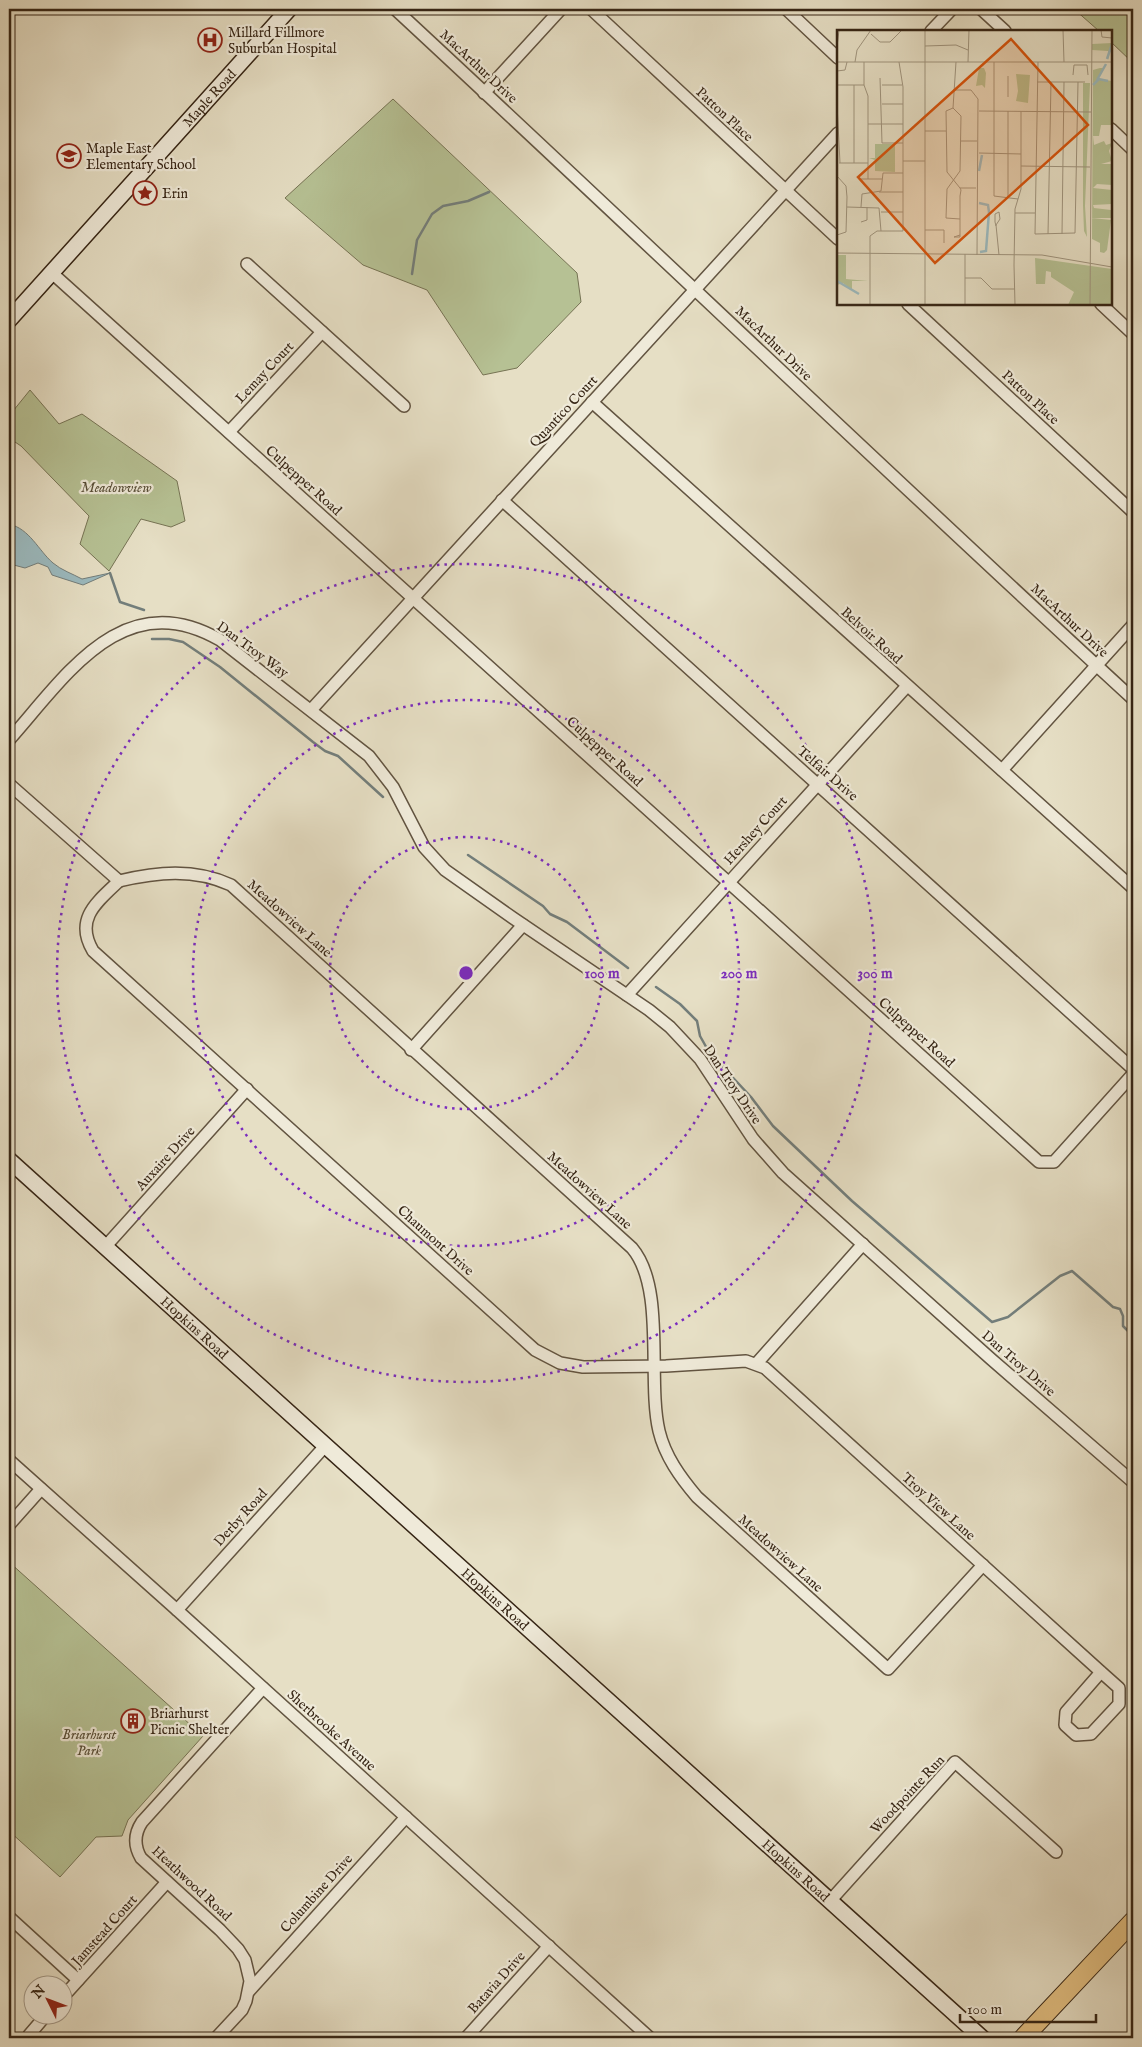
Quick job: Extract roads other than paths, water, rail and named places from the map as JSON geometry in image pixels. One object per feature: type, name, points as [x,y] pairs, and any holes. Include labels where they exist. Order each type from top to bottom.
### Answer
[{"type":"main road","points":[[1024,2038],[1133,1921]]},
{"type":"street","name":"Maple Road","points":[[9,320],[289,9]]},
{"type":"street","name":"MacArthur Drive","points":[[395,9],[696,289],[862,448],[1133,699]]},
{"type":"street","points":[[484,92],[561,9]]},
{"type":"street","name":"Patton Place","points":[[591,9],[837,238]]},
{"type":"street","points":[[786,9],[837,57]]},
{"type":"street","points":[[932,30],[952,9]]},
{"type":"street","points":[[981,9],[1004,30]]},
{"type":"street","points":[[1112,130],[1133,150]]},
{"type":"street","name":"Quantico Court","points":[[311,710],[837,134]]},
{"type":"street","points":[[248,264],[404,406]]},
{"type":"street","name":"Culpepper Road","points":[[52,273],[1038,1162],[1054,1162],[1133,1074]]},
{"type":"street","name":"Patton Place","points":[[909,305],[1133,512]]},
{"type":"street","points":[[1102,305],[1133,334]]},
{"type":"street","name":"Lemay Court","points":[[229,432],[322,332]]},
{"type":"street","name":"Belvoir Road","points":[[592,402],[1133,888]]},
{"type":"street","name":"Telfair Drive","points":[[502,500],[1133,1068]]},
{"type":"street","name":"Dan Troy Way","points":[[9,740],[93,648],[124,630],[156,623],[181,624],[208,633],[220,640],[311,710]]},
{"type":"street","points":[[1002,770],[1133,625]]},
{"type":"street","name":"Hershey Court","points":[[627,995],[907,686]]},
{"type":"street","name":"Dan Troy Drive","points":[[311,710],[369,756],[382,771],[403,804],[416,833],[434,859],[445,870],[649,1010],[689,1046],[700,1059],[767,1157],[991,1359],[1133,1482]]},
{"type":"street","points":[[9,784],[119,881]]},
{"type":"street","name":"Meadowview Lane","points":[[119,881],[140,876],[181,872],[208,876],[230,885],[638,1256],[647,1276],[652,1310],[656,1410],[660,1432],[669,1457],[686,1484],[697,1497],[888,1669],[983,1565]]},
{"type":"street","name":"Chaumont Drive","points":[[119,881],[93,906],[88,917],[86,933],[93,951],[535,1350],[547,1357],[572,1366],[654,1367],[746,1361],[756,1363]]},
{"type":"street","points":[[412,1050],[523,925]]},
{"type":"street","name":"Auxaire Drive","points":[[105,1247],[247,1089]]},
{"type":"street","name":"Hopkins Road","points":[[9,1160],[982,2038]]},
{"type":"street","points":[[756,1363],[863,1244]]},
{"type":"street","name":"Troy View Lane","points":[[756,1363],[775,1376],[1101,1672],[1118,1688],[1118,1704],[1091,1734],[1076,1735],[1065,1726],[1066,1712],[1101,1672]]},
{"type":"street","name":"Derby Road","points":[[177,1610],[326,1445]]},
{"type":"street","name":"Sherbrooke Avenue","points":[[9,1460],[650,2038]]},
{"type":"street","points":[[9,1525],[41,1489]]},
{"type":"street","name":"Heathwood Road","points":[[216,2038],[242,2010],[249,1991],[249,1969],[238,1949],[141,1858],[136,1844],[138,1828],[263,1688]]},
{"type":"street","name":"Woodpointe Run","points":[[830,1901],[955,1762],[1056,1852]]},
{"type":"street","name":"Columbine Drive","points":[[249,1991],[406,1817]]},
{"type":"street","name":"Jamstead Court","points":[[72,1987],[167,1882]]},
{"type":"street","points":[[9,1917],[78,1980]]},
{"type":"street","name":"Batavia Drive","points":[[466,2038],[549,1946]]},
{"type":"street","points":[[29,2035],[38,2024]]},
{"type":"water","points":[[9,524],[23,530],[48,558],[63,570],[82,579],[110,573],[83,585],[52,575],[48,567],[38,563],[25,568],[10,564]]},
{"type":"waterway","points":[[412,274],[417,240],[432,214],[443,206],[468,201],[489,192]]},
{"type":"waterway","points":[[110,573],[120,602],[144,610]]},
{"type":"waterway","points":[[152,639],[169,639],[183,642],[220,667],[313,742],[325,751],[338,756],[383,797]]},
{"type":"waterway","points":[[468,855],[543,906],[550,914],[567,922],[628,968]]},
{"type":"waterway","points":[[656,987],[680,1004],[697,1021],[700,1036],[709,1052],[751,1097],[773,1126],[852,1201],[992,1322],[1008,1317],[1060,1276],[1072,1271],[1113,1307],[1120,1309],[1123,1316],[1123,1326],[1133,1336]]},
{"type":"place","name":"Millard Fillmore Suburban Hospital","points":[[210,40]]},
{"type":"place","name":"Maple East Elementary School","points":[[69,156]]},
{"type":"place","name":"Erin","points":[[145,193]]},
{"type":"place","name":"Briarhurst Picnic Shelter","points":[[133,1721]]},
{"type":"park label","name":"Meadowview","points":[[116,487]]},
{"type":"park label","name":"Briarhurst Park","points":[[89,1742]]}]
